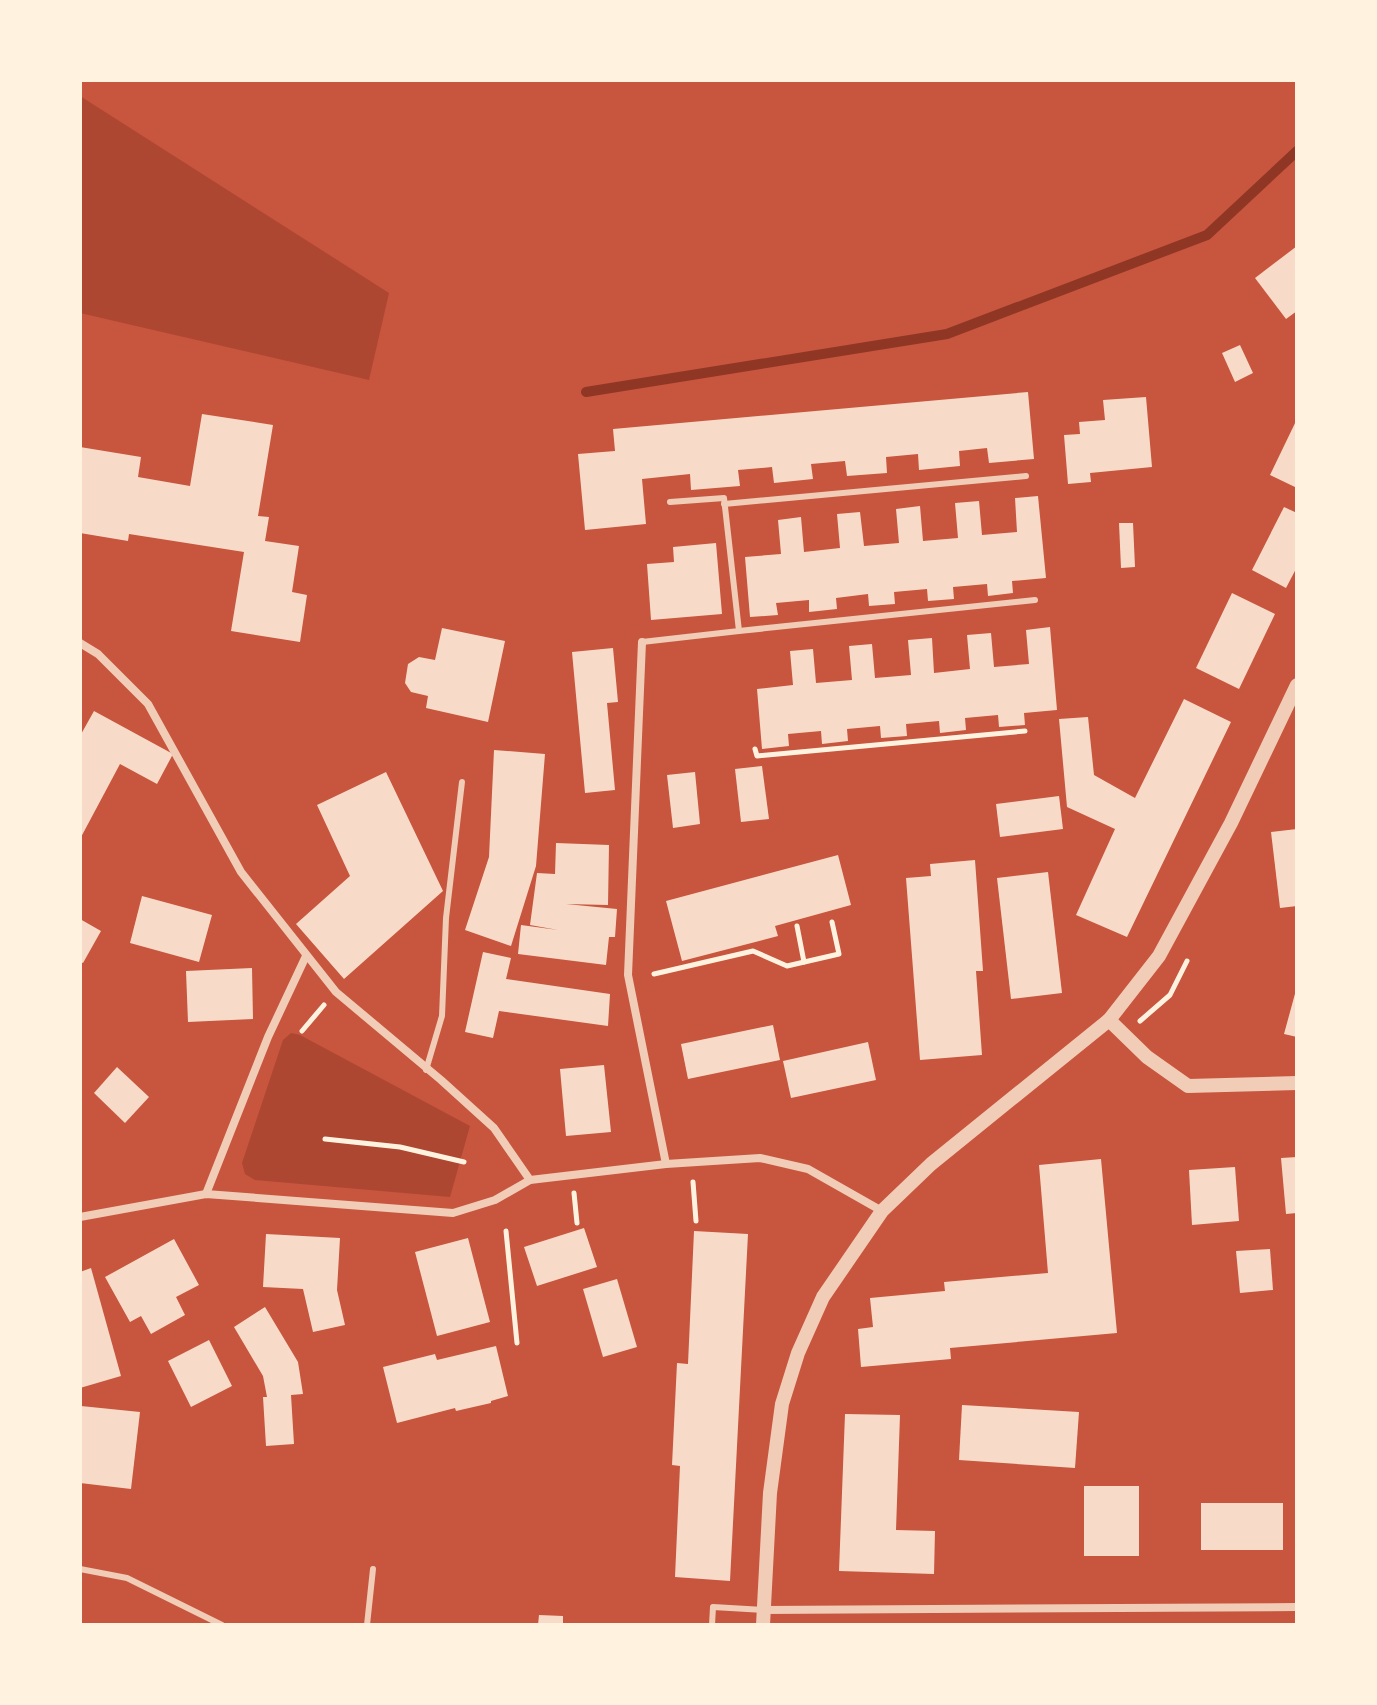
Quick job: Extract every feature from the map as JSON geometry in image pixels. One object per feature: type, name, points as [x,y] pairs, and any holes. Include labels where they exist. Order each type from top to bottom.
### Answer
[{"type":"street","points":[[642,642],[628,975],[666,1164]]},
{"type":"street","points":[[80,643],[98,654],[148,704],[241,872],[336,992],[494,1128],[530,1180]]},
{"type":"street","points":[[1297,685],[1193,898],[1159,956],[1109,1020],[931,1164],[882,1211],[823,1297],[798,1353],[782,1404],[770,1493],[764,1617],[1297,1607]]},
{"type":"street","points":[[206,1194],[268,1037],[306,956]]},
{"type":"street","points":[[1109,1020],[1147,1057],[1188,1086],[1297,1083]]},
{"type":"street","points":[[80,1217],[206,1194],[453,1213],[495,1200],[530,1180],[666,1164],[760,1158],[808,1169],[882,1211]]},
{"type":"lane","points":[[724,504],[1026,476]]},
{"type":"lane","points":[[670,502],[724,498],[739,631]]},
{"type":"lane","points":[[642,642],[1035,600]]},
{"type":"lane","points":[[426,1070],[442,1016],[446,918],[462,782]]},
{"type":"lane","points":[[80,1569],[127,1578],[222,1625]]},
{"type":"lane","points":[[367,1625],[373,1569]]},
{"type":"lane","points":[[712,1625],[713,1607],[764,1617]]},
{"type":"path","points":[[755,749],[757,756],[1025,731]]},
{"type":"path","points":[[654,974],[753,951],[787,966],[839,954],[832,922]]},
{"type":"path","points":[[797,926],[804,962]]},
{"type":"path","points":[[325,1139],[400,1147],[464,1162]]},
{"type":"path","points":[[506,1231],[517,1343]]},
{"type":"shaded area","points":[[80,96],[389,293],[369,380],[80,313]]},
{"type":"shaded area","points":[[291,1033],[470,1126],[450,1197],[255,1180],[245,1174],[242,1163],[283,1040]]},
{"type":"building","points":[[1297,246],[1297,311],[1286,319],[1255,278]]},
{"type":"building","points":[[1240,345],[1253,373],[1235,382],[1222,353]]},
{"type":"building","points":[[1028,392],[1034,459],[989,463],[987,448],[959,451],[960,466],[919,470],[918,454],[886,457],[887,473],[847,476],[845,461],[811,464],[813,479],[774,483],[772,467],[738,470],[740,486],[691,490],[690,474],[642,479],[646,524],[585,530],[578,454],[615,451],[613,429]]},
{"type":"building","points":[[1146,397],[1152,467],[1090,473],[1091,482],[1068,484],[1064,435],[1080,434],[1079,422],[1105,420],[1103,400]]},
{"type":"building","points":[[202,414],[273,425],[258,516],[269,517],[265,541],[299,546],[292,592],[307,595],[300,642],[231,631],[244,552],[129,534],[128,541],[80,533],[80,447],[141,457],[138,477],[190,486]]},
{"type":"building","points":[[1297,419],[1297,488],[1270,475]]},
{"type":"building","points":[[1038,496],[1046,578],[1012,581],[1013,593],[988,596],[987,584],[953,587],[954,599],[928,601],[927,589],[894,592],[895,604],[869,606],[868,594],[836,598],[837,609],[809,612],[809,600],[776,603],[778,615],[750,617],[745,557],[781,554],[778,520],[801,517],[804,552],[840,548],[837,514],[860,512],[864,546],[899,543],[896,509],[920,506],[923,541],[958,538],[955,503],[979,501],[982,535],[1017,532],[1015,498]]},
{"type":"building","points":[[1284,507],[1297,513],[1297,567],[1286,588],[1252,570]]},
{"type":"building","points":[[1119,523],[1133,523],[1135,567],[1121,568]]},
{"type":"building","points":[[716,543],[722,614],[651,620],[647,564],[674,562],[673,547]]},
{"type":"building","points":[[1232,593],[1275,614],[1239,689],[1196,668]]},
{"type":"building","points":[[1050,627],[1057,710],[1024,713],[1025,725],[999,727],[998,715],[965,718],[966,730],[940,733],[939,721],[906,724],[907,736],[881,738],[880,726],[847,729],[848,741],[822,744],[821,731],[788,734],[789,746],[762,749],[757,689],[793,685],[790,651],[813,649],[816,683],[852,680],[849,646],[872,644],[875,678],[911,675],[908,640],[932,638],[934,673],[970,669],[967,635],[991,633],[994,667],[1029,664],[1026,630]]},
{"type":"building","points":[[442,628],[505,641],[488,722],[426,708],[428,696],[411,692],[405,683],[408,664],[419,657],[435,660]]},
{"type":"building","points":[[613,648],[618,702],[607,703],[615,790],[585,793],[572,652]]},
{"type":"building","points":[[1184,699],[1231,722],[1127,937],[1076,915],[1115,829],[1067,807],[1059,719],[1088,717],[1094,775],[1135,798]]},
{"type":"building","points":[[94,711],[173,754],[157,784],[120,764],[80,839],[80,736]]},
{"type":"building","points":[[494,750],[545,754],[536,866],[511,946],[465,930],[489,857]]},
{"type":"building","points":[[762,766],[769,819],[741,822],[735,769]]},
{"type":"building","points":[[386,772],[443,891],[344,979],[296,924],[350,876],[317,805]]},
{"type":"building","points":[[695,772],[700,824],[673,828],[667,775]]},
{"type":"building","points":[[1059,796],[1063,829],[1000,837],[996,804]]},
{"type":"building","points":[[1297,829],[1297,906],[1280,908],[1271,832]]},
{"type":"building","points":[[556,843],[609,845],[608,905],[566,904],[617,909],[615,937],[609,937],[606,965],[518,954],[521,925],[558,930],[530,925],[537,873],[555,874]]},
{"type":"building","points":[[838,855],[851,905],[775,926],[778,936],[682,961],[666,901]]},
{"type":"building","points":[[975,860],[983,971],[976,971],[982,1055],[920,1060],[906,878],[931,876],[930,864]]},
{"type":"building","points":[[1048,872],[1062,993],[1011,999],[997,878]]},
{"type":"building","points":[[142,896],[212,915],[199,962],[130,943]]},
{"type":"building","points":[[80,919],[101,931],[83,963],[80,962]]},
{"type":"building","points":[[483,952],[511,958],[506,979],[610,994],[608,1026],[499,1011],[493,1038],[465,1032]]},
{"type":"building","points":[[252,968],[253,1019],[188,1022],[186,971]]},
{"type":"building","points":[[1297,990],[1297,1037],[1284,1034]]},
{"type":"building","points":[[773,1025],[780,1060],[688,1079],[681,1044]]},
{"type":"building","points":[[868,1042],[876,1080],[791,1098],[783,1061]]},
{"type":"building","points":[[604,1065],[611,1132],[566,1136],[560,1069]]},
{"type":"building","points":[[117,1067],[149,1097],[125,1123],[94,1093]]},
{"type":"building","points":[[1297,1157],[1297,1213],[1286,1214],[1281,1158]]},
{"type":"building","points":[[1101,1159],[1117,1333],[950,1348],[951,1359],[861,1367],[858,1329],[873,1327],[870,1298],[945,1291],[944,1282],[1048,1273],[1039,1165]]},
{"type":"building","points":[[1235,1167],[1239,1221],[1192,1225],[1189,1170]]},
{"type":"building","points":[[584,1228],[597,1267],[537,1286],[524,1247]]},
{"type":"building","points":[[694,1231],[748,1234],[730,1581],[675,1577],[680,1466],[672,1465],[677,1363],[688,1364]]},
{"type":"building","points":[[266,1234],[340,1238],[337,1290],[345,1325],[313,1332],[303,1289],[263,1287]]},
{"type":"building","points":[[468,1238],[490,1322],[437,1336],[415,1252]]},
{"type":"building","points":[[174,1239],[199,1285],[176,1297],[185,1315],[151,1334],[141,1316],[130,1322],[105,1277]]},
{"type":"building","points":[[1270,1249],[1273,1290],[1240,1293],[1236,1251]]},
{"type":"building","points":[[91,1268],[121,1376],[80,1388],[80,1272]]},
{"type":"building","points":[[617,1279],[637,1347],[603,1357],[583,1289]]},
{"type":"building","points":[[265,1307],[298,1362],[303,1394],[291,1395],[294,1444],[266,1446],[263,1397],[267,1397],[263,1376],[234,1327]]},
{"type":"building","points":[[209,1340],[232,1386],[191,1407],[168,1361]]},
{"type":"building","points":[[496,1346],[508,1396],[491,1403],[456,1411],[455,1408],[397,1423],[383,1367],[435,1354],[437,1360]]},
{"type":"building","points":[[962,1405],[1079,1412],[1075,1468],[959,1460]]},
{"type":"building","points":[[81,1406],[140,1412],[131,1489],[80,1483]]},
{"type":"building","points":[[845,1414],[900,1415],[896,1530],[935,1531],[934,1574],[839,1571]]},
{"type":"building","points":[[1084,1486],[1139,1486],[1139,1556],[1084,1556]]},
{"type":"building","points":[[1201,1503],[1283,1503],[1283,1550],[1201,1550]]},
{"type":"building","points":[[539,1615],[563,1616],[563,1625],[538,1625]]},
{"type":"waterway","points":[[586,392],[947,334],[1207,235],[1297,151]]}]
